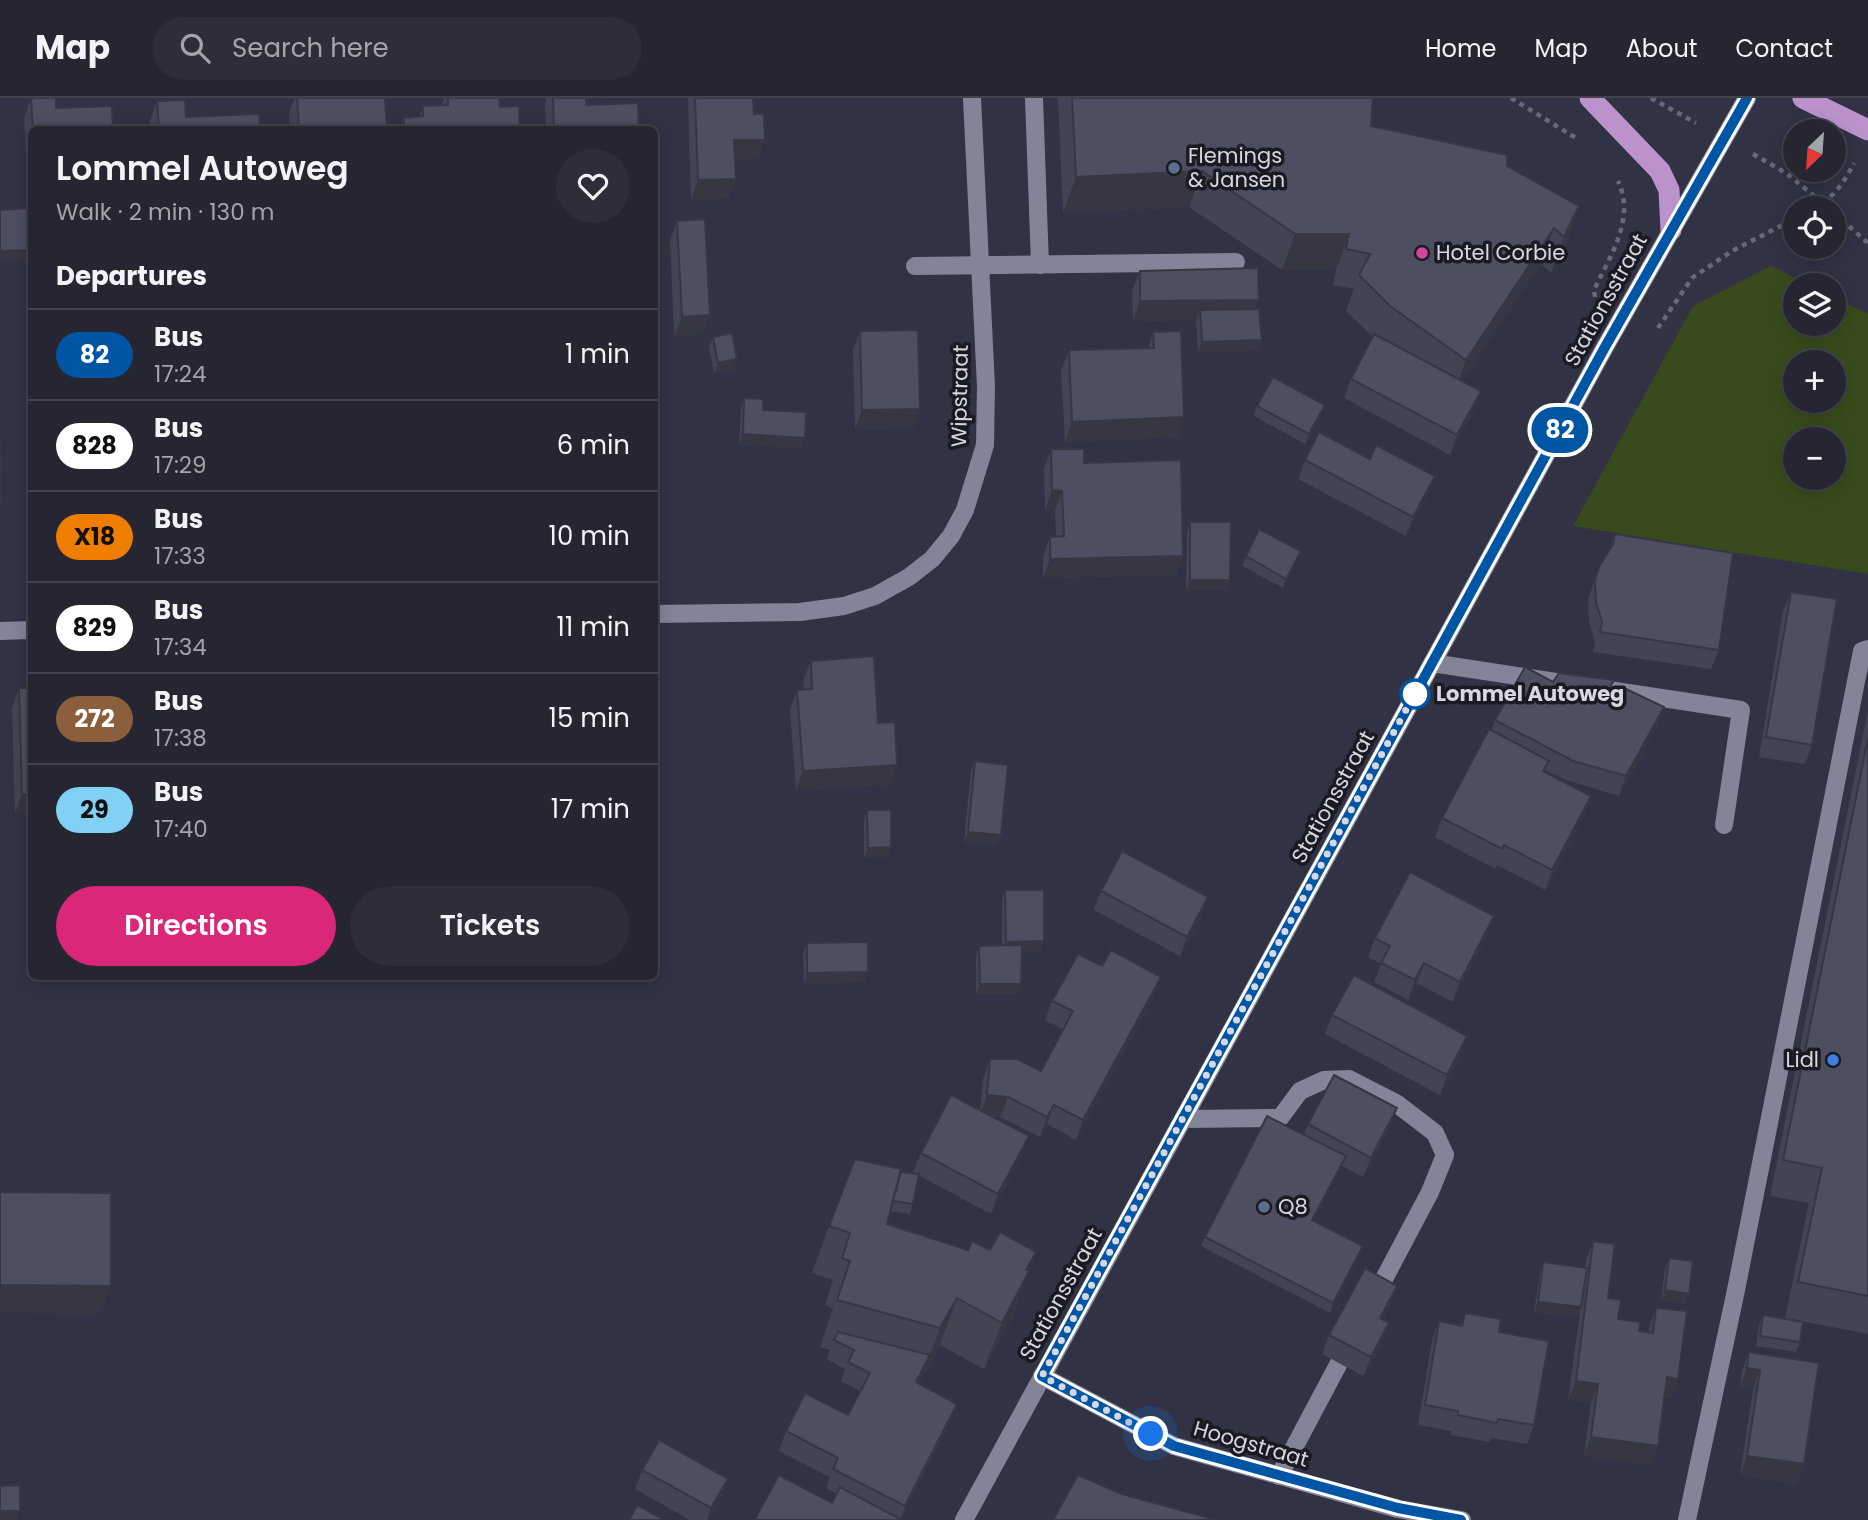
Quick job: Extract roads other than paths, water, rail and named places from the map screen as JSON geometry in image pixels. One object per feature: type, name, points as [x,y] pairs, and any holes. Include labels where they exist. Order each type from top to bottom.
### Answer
[{"type":"highway","points":[[1590,98],[1660,171],[1669,191],[1671,230]]},
{"type":"highway","points":[[1803,98],[1868,130]]},
{"type":"main road","name":"Wipstraat","points":[[658,614],[800,612],[844,606],[875,596],[909,576],[932,559],[951,536],[965,510],[985,444],[986,387],[972,98]]},
{"type":"main road","points":[[1034,98],[1040,265]]},
{"type":"main road","name":"Stationsstraat","points":[[964,1520],[1605,347],[1747,98]]},
{"type":"main road","points":[[915,266],[1236,262]]},
{"type":"main road","points":[[0,631],[28,630]]},
{"type":"main road","points":[[1687,1520],[1736,1290],[1862,651],[1868,649]]},
{"type":"main road","points":[[1432,663],[1741,710],[1724,825]]},
{"type":"main road","points":[[1182,1119],[1280,1118],[1300,1091],[1324,1080],[1349,1079],[1396,1103],[1435,1133],[1445,1155],[1430,1192],[1375,1296]]},
{"type":"main road","points":[[1279,1476],[1339,1363]]},
{"type":"main road","name":"Hoogstraat","points":[[1042,1376],[1174,1446],[1398,1508],[1462,1520]]},
{"type":"place","name":"Flemings & Jansen","points":[[1174,168]]},
{"type":"place","name":"Hotel Corbie","points":[[1422,253]]},
{"type":"place","name":"Lommel Autoweg","points":[[1415,694]]},
{"type":"place","name":"Lidl","points":[[1833,1060]]},
{"type":"place","name":"Q8","points":[[1264,1207]]}]
